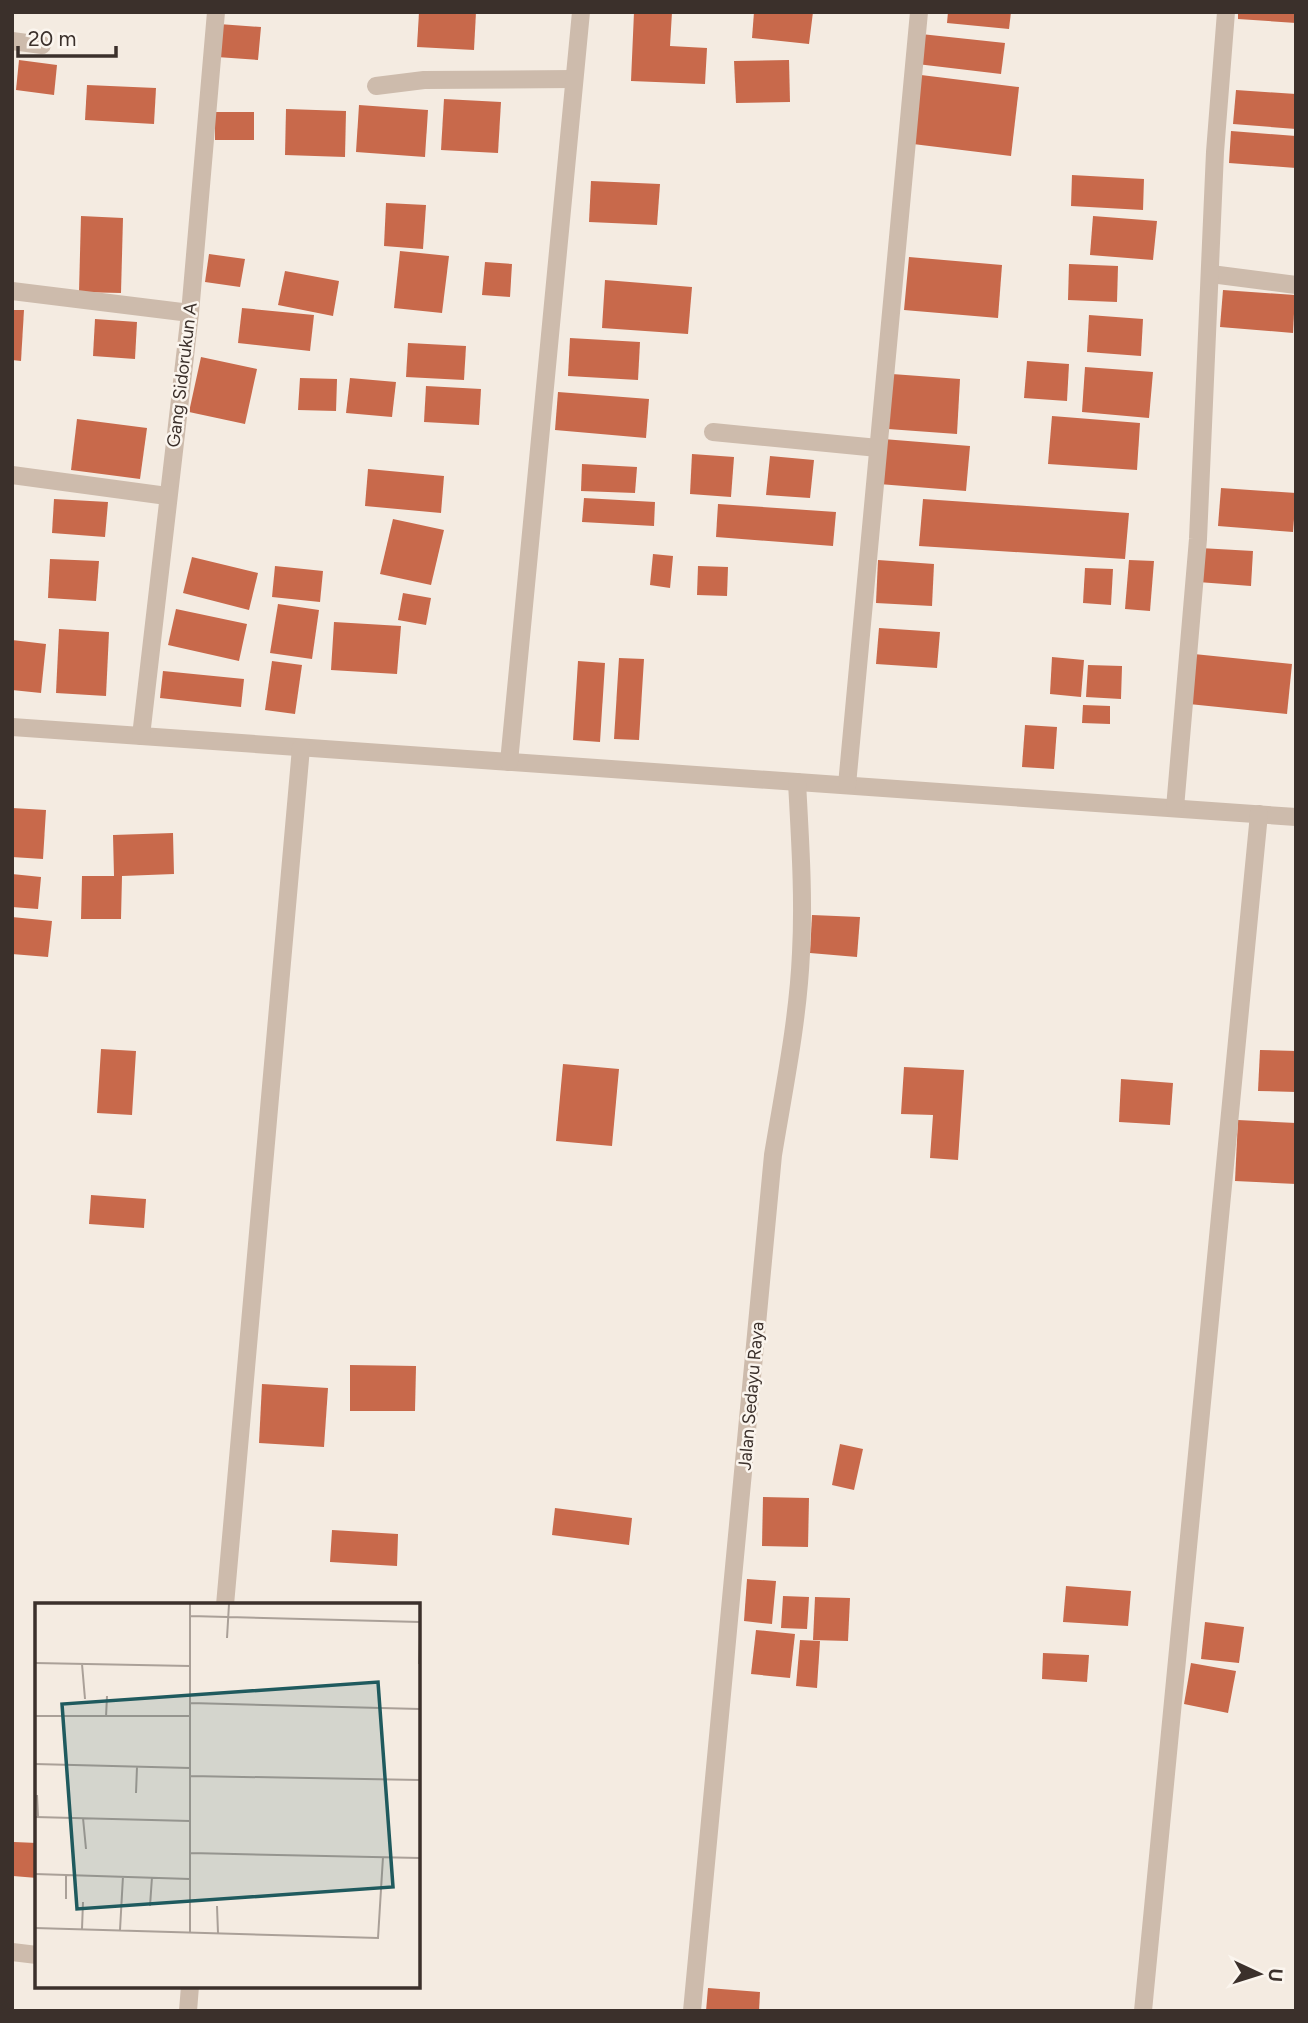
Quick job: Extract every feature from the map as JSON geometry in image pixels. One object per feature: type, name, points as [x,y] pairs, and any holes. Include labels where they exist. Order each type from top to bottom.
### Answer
[{"type":"street","name":"Gang Sidorukun A","points":[[141,736],[190,313],[216,12]]},
{"type":"street","points":[[509,762],[581,12]]},
{"type":"street","points":[[847,785],[919,12]]},
{"type":"street","points":[[1175,808],[1198,539],[1215,152],[1226,12]]},
{"type":"street","points":[[12,41],[42,44]]},
{"type":"street","points":[[376,86],[424,80],[574,79]]},
{"type":"street","points":[[1211,274],[1296,285]]},
{"type":"street","points":[[12,291],[190,313]]},
{"type":"street","points":[[713,432],[878,449]]},
{"type":"street","points":[[12,475],[167,496]]},
{"type":"street","points":[[12,727],[1296,817]]},
{"type":"street","points":[[225,1603],[301,748]]},
{"type":"street","name":"Jalan Sedayu Raya","points":[[692,2011],[773,1155],[793,1032],[801,953],[801,852],[797,782]]},
{"type":"street","points":[[1143,2011],[1259,814]]},
{"type":"street","points":[[12,1952],[35,1955]]},
{"type":"street","points":[[188,2011],[190,1988]]},
{"type":"building","points":[[419,12],[476,12],[474,50],[417,47]]},
{"type":"building","points":[[634,12],[672,12],[670,46],[707,48],[705,84],[631,81]]},
{"type":"building","points":[[754,12],[813,12],[809,44],[752,38]]},
{"type":"building","points":[[948,12],[1011,12],[1009,29],[947,23]]},
{"type":"building","points":[[1238,12],[1296,12],[1296,23],[1238,19]]},
{"type":"building","points":[[219,24],[261,27],[258,60],[217,57]]},
{"type":"building","points":[[921,34],[1005,43],[1001,74],[917,64]]},
{"type":"building","points":[[19,60],[57,65],[54,95],[16,90]]},
{"type":"building","points":[[789,60],[790,102],[736,103],[734,61]]},
{"type":"building","points":[[921,75],[1019,87],[1011,156],[913,144]]},
{"type":"building","points":[[87,85],[156,88],[154,124],[85,120]]},
{"type":"building","points":[[1236,90],[1296,94],[1296,129],[1233,124]]},
{"type":"building","points":[[444,99],[501,102],[498,153],[441,150]]},
{"type":"building","points":[[359,105],[428,110],[425,157],[356,152]]},
{"type":"building","points":[[286,109],[346,111],[345,157],[285,155]]},
{"type":"building","points":[[215,112],[254,112],[254,140],[215,140]]},
{"type":"building","points":[[1231,131],[1296,136],[1296,168],[1229,163]]},
{"type":"building","points":[[1072,175],[1144,179],[1143,210],[1071,206]]},
{"type":"building","points":[[591,181],[660,184],[657,225],[589,222]]},
{"type":"building","points":[[386,203],[426,205],[423,249],[384,246]]},
{"type":"building","points":[[81,216],[123,218],[121,293],[79,292]]},
{"type":"building","points":[[1093,216],[1157,221],[1153,260],[1090,255]]},
{"type":"building","points":[[400,251],[449,256],[442,313],[394,308]]},
{"type":"building","points":[[209,254],[245,259],[240,287],[205,282]]},
{"type":"building","points":[[909,257],[1002,265],[998,318],[904,310]]},
{"type":"building","points":[[485,262],[512,264],[510,297],[482,295]]},
{"type":"building","points":[[1069,264],[1118,266],[1117,302],[1068,300]]},
{"type":"building","points":[[285,271],[339,281],[333,316],[278,305]]},
{"type":"building","points":[[605,280],[692,287],[688,334],[602,328]]},
{"type":"building","points":[[1223,290],[1295,295],[1293,333],[1220,327]]},
{"type":"building","points":[[242,308],[314,315],[310,351],[238,343]]},
{"type":"building","points":[[12,310],[24,310],[21,361],[12,360]]},
{"type":"building","points":[[1089,315],[1143,319],[1141,356],[1087,352]]},
{"type":"building","points":[[95,319],[137,322],[135,359],[93,356]]},
{"type":"building","points":[[570,338],[640,342],[638,380],[568,376]]},
{"type":"building","points":[[408,343],[466,346],[464,380],[406,377]]},
{"type":"building","points":[[201,357],[257,369],[245,424],[189,412]]},
{"type":"building","points":[[1027,361],[1069,364],[1067,401],[1024,398]]},
{"type":"building","points":[[1085,367],[1153,372],[1149,418],[1082,412]]},
{"type":"building","points":[[892,374],[960,379],[957,434],[888,429]]},
{"type":"building","points":[[300,378],[337,379],[336,411],[298,410]]},
{"type":"building","points":[[350,378],[396,382],[392,417],[346,413]]},
{"type":"building","points":[[426,386],[481,389],[479,425],[424,422]]},
{"type":"building","points":[[558,392],[649,399],[646,438],[555,430]]},
{"type":"building","points":[[1052,416],[1140,423],[1137,470],[1048,464]]},
{"type":"building","points":[[77,419],[147,428],[140,479],[71,470]]},
{"type":"building","points":[[883,439],[970,446],[966,491],[879,484]]},
{"type":"building","points":[[692,454],[734,457],[731,497],[690,494]]},
{"type":"building","points":[[770,456],[814,460],[810,498],[766,495]]},
{"type":"building","points":[[582,464],[637,467],[635,493],[581,491]]},
{"type":"building","points":[[368,469],[444,476],[441,513],[365,506]]},
{"type":"building","points":[[1221,488],[1296,493],[1293,532],[1218,526]]},
{"type":"building","points":[[584,498],[655,502],[654,526],[582,522]]},
{"type":"building","points":[[54,499],[108,502],[105,537],[52,533]]},
{"type":"building","points":[[923,499],[1129,513],[1125,559],[919,546]]},
{"type":"building","points":[[718,504],[836,512],[833,546],[716,537]]},
{"type":"building","points":[[393,519],[444,530],[431,585],[380,574]]},
{"type":"building","points":[[1200,548],[1253,551],[1251,586],[1198,582]]},
{"type":"building","points":[[653,554],[673,556],[670,588],[650,585]]},
{"type":"building","points":[[192,557],[258,573],[249,610],[183,593]]},
{"type":"building","points":[[50,559],[99,561],[96,601],[48,598]]},
{"type":"building","points":[[878,560],[934,564],[932,606],[876,603]]},
{"type":"building","points":[[1129,560],[1154,561],[1150,611],[1125,609]]},
{"type":"building","points":[[275,566],[323,571],[320,602],[272,597]]},
{"type":"building","points":[[698,566],[728,567],[727,596],[697,595]]},
{"type":"building","points":[[1085,568],[1113,569],[1111,605],[1083,603]]},
{"type":"building","points":[[403,593],[431,598],[426,625],[398,620]]},
{"type":"building","points":[[278,604],[319,610],[312,659],[270,653]]},
{"type":"building","points":[[176,609],[247,624],[239,661],[168,645]]},
{"type":"building","points":[[334,622],[401,626],[397,674],[331,670]]},
{"type":"building","points":[[879,628],[940,632],[937,668],[876,664]]},
{"type":"building","points":[[59,629],[109,632],[106,696],[56,693]]},
{"type":"building","points":[[12,640],[46,644],[41,693],[12,690]]},
{"type":"building","points":[[1194,654],[1292,664],[1287,714],[1189,704]]},
{"type":"building","points":[[1052,657],[1084,660],[1081,697],[1050,694]]},
{"type":"building","points":[[619,658],[644,659],[639,740],[614,739]]},
{"type":"building","points":[[272,661],[302,665],[295,714],[265,710]]},
{"type":"building","points":[[578,661],[605,663],[600,742],[573,740]]},
{"type":"building","points":[[1088,665],[1122,666],[1121,699],[1086,697]]},
{"type":"building","points":[[163,671],[244,679],[241,707],[160,698]]},
{"type":"building","points":[[1083,705],[1110,706],[1110,724],[1082,723]]},
{"type":"building","points":[[1025,725],[1057,727],[1054,769],[1022,767]]},
{"type":"building","points":[[12,808],[46,810],[43,859],[12,857]]},
{"type":"building","points":[[173,833],[174,874],[122,876],[121,919],[81,919],[82,876],[114,876],[113,835]]},
{"type":"building","points":[[12,874],[41,877],[38,909],[12,907]]},
{"type":"building","points":[[812,915],[860,917],[857,957],[810,953]]},
{"type":"building","points":[[12,917],[52,921],[48,957],[12,954]]},
{"type":"building","points":[[101,1049],[136,1051],[132,1115],[97,1113]]},
{"type":"building","points":[[1260,1050],[1296,1051],[1296,1092],[1258,1091]]},
{"type":"building","points":[[563,1064],[619,1069],[612,1146],[556,1141]]},
{"type":"building","points":[[904,1067],[964,1070],[958,1160],[930,1158],[933,1115],[901,1114]]},
{"type":"building","points":[[1121,1079],[1173,1083],[1170,1125],[1119,1122]]},
{"type":"building","points":[[1238,1120],[1296,1123],[1296,1184],[1235,1181]]},
{"type":"building","points":[[91,1195],[146,1199],[144,1228],[89,1224]]},
{"type":"building","points":[[350,1365],[416,1366],[415,1411],[350,1411]]},
{"type":"building","points":[[262,1384],[328,1388],[324,1447],[259,1443]]},
{"type":"building","points":[[840,1444],[863,1449],[854,1490],[832,1485]]},
{"type":"building","points":[[763,1497],[809,1498],[808,1547],[762,1546]]},
{"type":"building","points":[[555,1508],[632,1518],[629,1545],[552,1535]]},
{"type":"building","points":[[332,1530],[398,1534],[397,1566],[330,1562]]},
{"type":"building","points":[[747,1579],[776,1581],[772,1624],[744,1621]]},
{"type":"building","points":[[1066,1586],[1131,1591],[1128,1626],[1063,1622]]},
{"type":"building","points":[[783,1596],[809,1597],[807,1629],[781,1628]]},
{"type":"building","points":[[815,1597],[850,1598],[848,1641],[813,1640]]},
{"type":"building","points":[[1205,1622],[1244,1627],[1239,1663],[1201,1659]]},
{"type":"building","points":[[756,1630],[795,1634],[790,1678],[751,1674]]},
{"type":"building","points":[[800,1640],[820,1641],[817,1688],[796,1686]]},
{"type":"building","points":[[1043,1653],[1089,1655],[1087,1682],[1042,1679]]},
{"type":"building","points":[[1191,1663],[1236,1671],[1228,1713],[1184,1704]]},
{"type":"building","points":[[14,1842],[35,1843],[35,1878],[13,1876]]},
{"type":"building","points":[[708,1988],[760,1992],[759,2011],[706,2011]]}]
